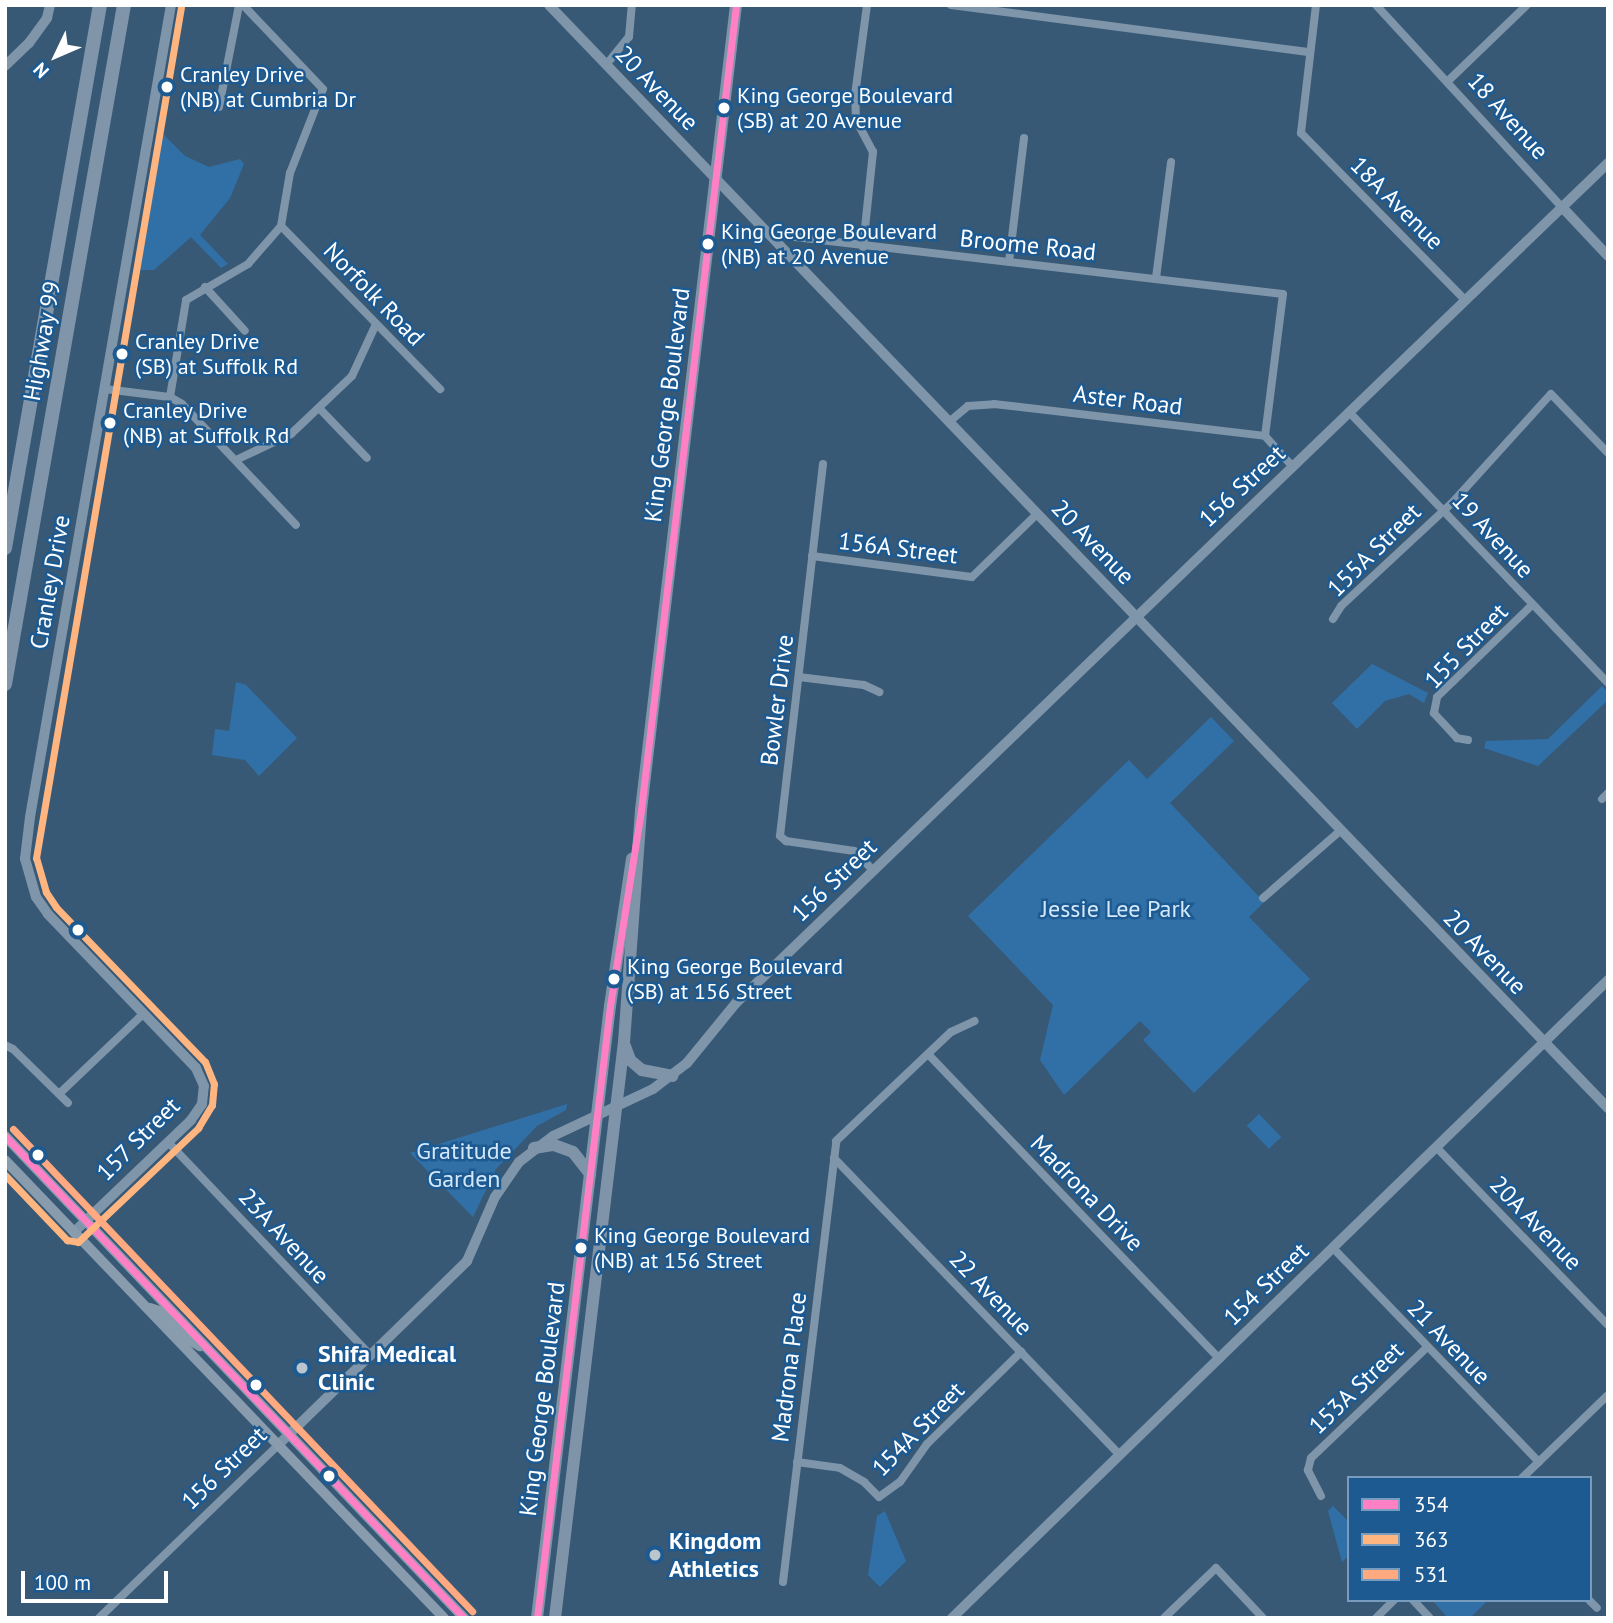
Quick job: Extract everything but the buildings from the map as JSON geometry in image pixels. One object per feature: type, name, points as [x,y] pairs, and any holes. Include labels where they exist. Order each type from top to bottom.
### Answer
[{"type":"highway","name":"Highway 99","points":[[5,548],[100,5]]},
{"type":"highway","name":"Highway 99","points":[[5,684],[124,5]]},
{"type":"main road","name":"King George Boulevard","points":[[537,1618],[610,1006],[640,810],[736,5]]},
{"type":"main road","name":"King George Boulevard","points":[[555,1618],[624,1042],[640,810]]},
{"type":"main road","points":[[624,1042],[630,1060],[642,1070],[672,1076]]},
{"type":"main road","points":[[5,1136],[464,1618]]},
{"type":"main road","points":[[534,1148],[554,1145],[573,1152],[590,1174]]},
{"type":"main road","points":[[6,1160],[444,1618]]},
{"type":"main road","points":[[575,1298],[583,1309],[580,1347],[585,1363]]},
{"type":"main road","points":[[148,1308],[162,1312],[189,1340],[211,1352]]},
{"type":"main road","points":[[562,1415],[565,1448],[561,1488],[570,1496]]},
{"type":"street","points":[[5,66],[29,43],[47,18],[50,5]]},
{"type":"street","name":"Cranley Drive","points":[[171,5],[25,859],[36,897],[48,914],[196,1068],[204,1086],[202,1104]]},
{"type":"street","points":[[170,397],[186,300],[248,264],[281,226],[290,173],[323,89],[241,5]]},
{"type":"street","points":[[219,107],[241,5]]},
{"type":"street","name":"20 Avenue","points":[[549,5],[1608,1108]]},
{"type":"street","points":[[606,65],[629,37],[632,5]]},
{"type":"street","points":[[863,247],[873,152],[856,120],[855,95],[867,5]]},
{"type":"street","points":[[951,5],[1310,52],[1316,5]]},
{"type":"street","name":"18 Avenue","points":[[1376,5],[1608,256]]},
{"type":"street","points":[[1448,81],[1527,5]]},
{"type":"street","name":"18A Avenue","points":[[1310,52],[1301,133],[1466,301]]},
{"type":"street","points":[[1009,262],[1024,138]]},
{"type":"street","points":[[1156,278],[1171,162]]},
{"type":"street","name":"156 Street","points":[[99,1618],[467,1261],[506,1178],[534,1148],[597,1114],[653,1089],[687,1063],[736,1003],[1608,163]]},
{"type":"street","name":"Norfolk Road","points":[[281,226],[440,389]]},
{"type":"street","name":"Broome Road","points":[[769,234],[863,247],[1283,293],[1265,436]]},
{"type":"street","points":[[205,288],[245,331]]},
{"type":"street","points":[[236,460],[290,434],[352,376],[376,324]]},
{"type":"street","points":[[105,389],[170,397],[182,404],[296,525]]},
{"type":"street","name":"155A Street","points":[[1333,619],[1341,606],[1443,510],[1552,394],[1608,453]]},
{"type":"street","name":"Aster Road","points":[[949,422],[968,406],[995,404],[1265,436]]},
{"type":"street","points":[[319,408],[367,458]]},
{"type":"street","name":"19 Avenue","points":[[1350,413],[1608,683]]},
{"type":"street","points":[[1265,436],[1293,467]]},
{"type":"street","name":"Bowler Drive","points":[[823,464],[780,836],[786,841],[854,851],[874,871]]},
{"type":"street","name":"156A Street","points":[[812,556],[972,577],[1037,514]]},
{"type":"street","name":"155 Street","points":[[1468,740],[1457,738],[1434,713],[1437,697],[1532,605]]},
{"type":"street","points":[[799,677],[864,685],[879,692]]},
{"type":"street","points":[[1263,898],[1340,831]]},
{"type":"street","name":"154 Street","points":[[952,1618],[1608,980]]},
{"type":"street","points":[[59,1094],[143,1014]]},
{"type":"street","points":[[834,1158],[836,1142],[951,1032],[975,1021]]},
{"type":"street","points":[[5,1045],[13,1049],[68,1103]]},
{"type":"street","name":"Madrona Drive","points":[[928,1054],[1219,1359]]},
{"type":"street","name":"157 Street","points":[[74,1232],[191,1120],[202,1104]]},
{"type":"street","name":"23A Avenue","points":[[168,1142],[371,1356]]},
{"type":"street","name":"20A Avenue","points":[[1437,1148],[1608,1325]]},
{"type":"street","name":"22 Avenue","points":[[834,1158],[1120,1455]]},
{"type":"street","name":"Madrona Place","points":[[783,1582],[834,1158]]},
{"type":"street","name":"21 Avenue","points":[[1333,1248],[1539,1462]]},
{"type":"street","name":"153A Street","points":[[1321,1496],[1308,1470],[1311,1458],[1427,1347]]},
{"type":"street","name":"154A Street","points":[[797,1462],[840,1468],[864,1482],[879,1497],[900,1482],[927,1444],[1021,1352]]},
{"type":"street","points":[[1524,1476],[1608,1395]]},
{"type":"street","points":[[1164,1618],[1216,1568],[1263,1618]]},
{"type":"street","points":[[1376,1618],[1392,1602]]},
{"type":"street","points":[[1415,1602],[1430,1618]]},
{"type":"street","points":[[1591,1602],[1597,1608]]},
{"type":"green space","points":[[163,134],[185,156],[209,167],[240,159],[244,164],[230,198],[200,235],[228,264],[221,268],[191,237],[154,270],[140,270]]},
{"type":"green space","points":[[1372,664],[1428,693],[1424,703],[1409,694],[1385,701],[1357,729],[1332,703]]},
{"type":"green space","points":[[236,682],[246,685],[297,738],[259,776],[245,760],[212,755],[215,729],[229,731]]},
{"type":"green space","points":[[1602,686],[1608,692],[1608,700],[1538,766],[1484,748],[1486,741],[1548,739]]},
{"type":"green space","name":"Jessie Lee Park","points":[[1211,717],[1234,741],[1170,803],[1264,902],[1249,917],[1310,979],[1194,1093],[1143,1040],[1151,1032],[1140,1021],[1064,1095],[1040,1060],[1053,1005],[968,916],[1129,760],[1147,779]]},
{"type":"green space","name":"Gratitude Garden","points":[[567,1104],[566,1110],[537,1126],[496,1169],[473,1217],[410,1153]]},
{"type":"green space","points":[[1259,1114],[1281,1137],[1269,1149],[1247,1126]]},
{"type":"green space","points":[[1333,1506],[1347,1520],[1347,1557],[1342,1562],[1328,1511]]},
{"type":"green space","points":[[885,1511],[906,1561],[880,1587],[868,1575],[877,1516]]},
{"type":"green space","points":[[1434,1602],[1486,1602],[1470,1618],[1448,1618]]},
{"type":"transit line","name":"354","points":[[537,1618],[610,1006],[641,810],[736,5]]},
{"type":"transit line","name":"363","points":[[5,1175],[67,1240],[78,1242],[198,1128],[212,1105],[214,1084],[205,1062],[56,907],[46,892],[36,858],[181,7]]},
{"type":"transit line","name":"531","points":[[13,1129],[472,1611]]},
{"type":"transit line","name":"354","points":[[5,1136],[464,1618]]},
{"type":"place","name":"Cranley Drive (NB) at Cumbria Dr","points":[[167,87]]},
{"type":"place","name":"King George Boulevard (SB) at 20 Avenue","points":[[724,108]]},
{"type":"place","name":"King George Boulevard (NB) at 20 Avenue","points":[[708,244]]},
{"type":"place","name":"Cranley Drive (SB) at Suffolk Rd","points":[[122,354]]},
{"type":"place","name":"Cranley Drive (NB) at Suffolk Rd","points":[[110,423]]},
{"type":"place","name":"King George Boulevard (SB) at 156 Street","points":[[614,979]]},
{"type":"place","name":"King George Boulevard (NB) at 156 Street","points":[[581,1248]]},
{"type":"place","name":"Shifa Medical Clinic","points":[[302,1368]]},
{"type":"place","name":"Kingdom Athletics","points":[[655,1555]]}]
